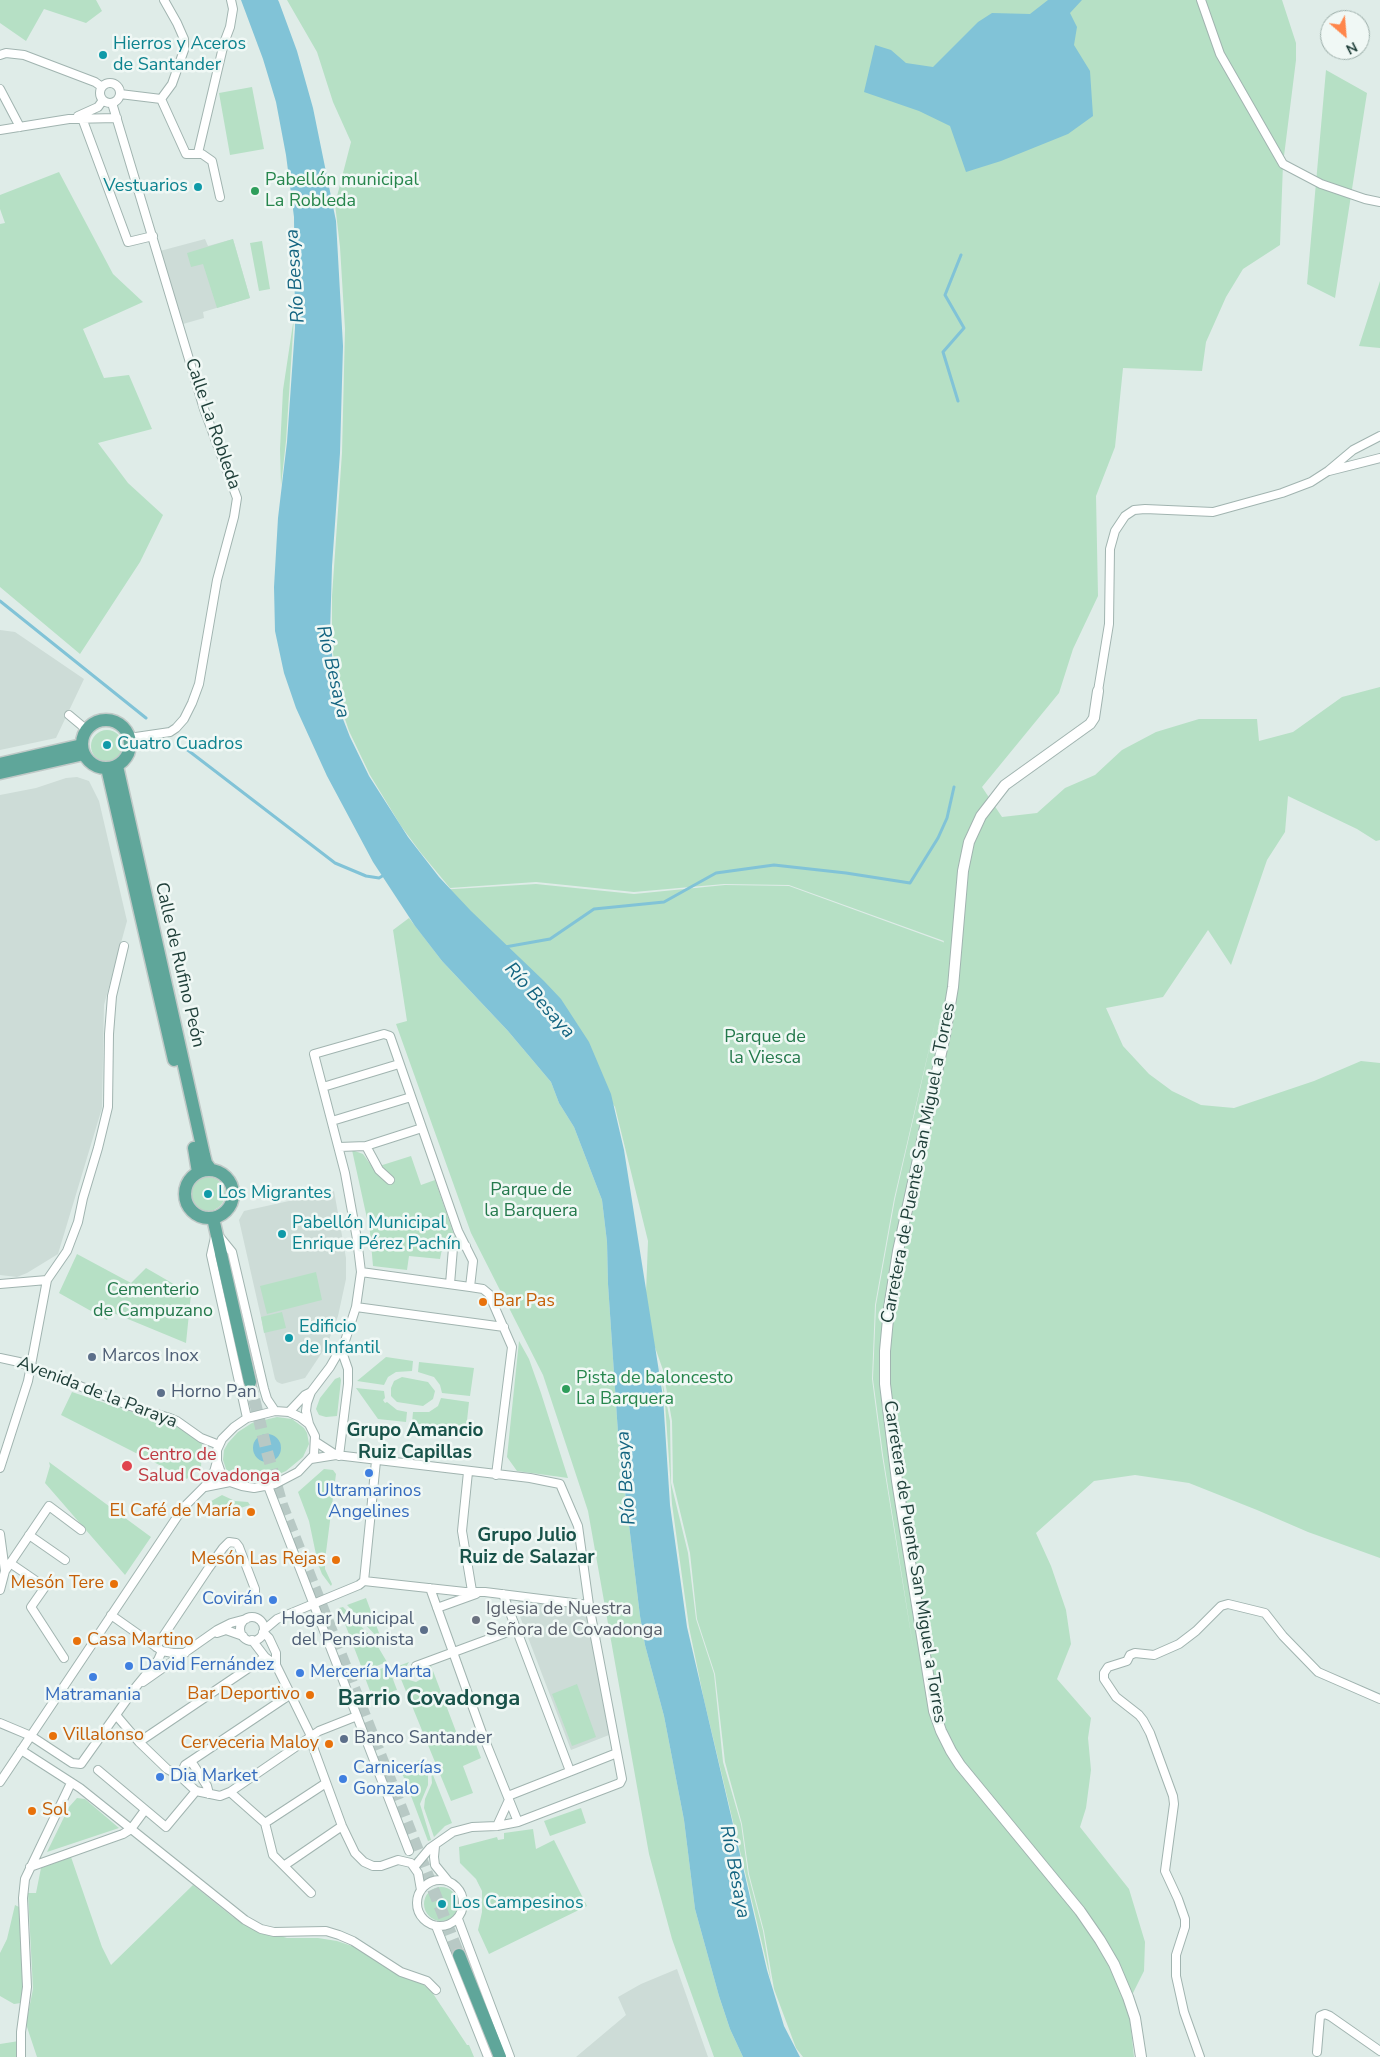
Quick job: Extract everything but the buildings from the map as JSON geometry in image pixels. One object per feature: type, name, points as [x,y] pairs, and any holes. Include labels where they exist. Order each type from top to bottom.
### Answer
[{"type":"main road","points":[[109,720],[122,726],[129,738],[129,752],[124,760],[112,767],[95,765],[83,750],[83,737],[87,730],[98,721],[109,720]]},
{"type":"main road","points":[[0,764],[83,750]]},
{"type":"main road","points":[[0,773],[83,750]]},
{"type":"main road","name":"Calle de Rufino Peón","points":[[112,767],[204,1155],[205,1171]]},
{"type":"main road","points":[[205,1171],[220,1172],[228,1179],[233,1193],[232,1202],[226,1211],[213,1218],[197,1216],[186,1204],[185,1188],[190,1178],[205,1171]]},
{"type":"main road","points":[[213,1218],[250,1382]]},
{"type":"main road","points":[[459,1955],[500,2057]]},
{"type":"street","points":[[161,99],[172,84],[184,50],[184,39],[181,31],[164,0]]},
{"type":"street","points":[[198,153],[224,43],[230,27],[233,9],[232,0]]},
{"type":"street","points":[[1200,0],[1220,54],[1283,164],[1321,184],[1365,199],[1380,202]]},
{"type":"street","points":[[0,55],[6,52],[24,55],[95,82],[102,87]]},
{"type":"street","points":[[114,84],[119,88],[118,100],[112,103],[103,100],[100,92],[102,87],[114,84]]},
{"type":"street","points":[[0,88],[20,127]]},
{"type":"street","points":[[120,94],[161,99]]},
{"type":"street","points":[[161,99],[186,154],[202,154],[212,161],[220,197]]},
{"type":"street","points":[[69,119],[98,107],[103,100]]},
{"type":"street","name":"Calle La Robleda","points":[[112,103],[204,408],[237,498],[234,517],[217,580],[199,684],[192,703],[184,719],[170,732],[129,738]]},
{"type":"street","points":[[82,118],[128,242],[153,236]]},
{"type":"street","points":[[0,130],[69,119],[117,118]]},
{"type":"street","name":"Carretera de Puente San Miguel a Torres","points":[[1141,2057],[1135,2018],[1114,1964],[1085,1918],[960,1764],[942,1731],[934,1710],[887,1406],[885,1378],[886,1329],[898,1251],[945,1035],[953,987],[962,871],[966,852],[981,816],[1005,785],[1090,724],[1094,718],[1109,624],[1110,549],[1113,536],[1120,522],[1128,513],[1137,510],[1207,513],[1264,499],[1311,482],[1328,471],[1353,450],[1380,436]]},
{"type":"street","name":"Carretera de Puente San Miguel a Torres","points":[[1328,471],[1380,458]]},
{"type":"street","points":[[68,715],[87,730]]},
{"type":"street","points":[[0,1468],[2,1451],[28,1381],[47,1280],[67,1251],[78,1222],[108,1107],[112,996],[124,946]]},
{"type":"street","points":[[205,1487],[230,1482],[248,1487],[268,1486],[293,1476],[311,1459],[315,1451],[316,1442],[309,1424],[306,1407],[311,1392],[341,1349],[356,1307],[361,1272],[357,1239],[339,1147],[314,1054],[384,1034],[390,1036],[458,1231],[473,1261],[470,1287]]},
{"type":"street","points":[[323,1087],[399,1064]]},
{"type":"street","points":[[332,1121],[411,1097]]},
{"type":"street","points":[[339,1147],[366,1146],[422,1128]]},
{"type":"street","points":[[366,1146],[380,1170],[390,1180]]},
{"type":"street","points":[[216,1232],[232,1252],[266,1395],[274,1411]]},
{"type":"street","points":[[216,1232],[211,1255],[247,1418]]},
{"type":"street","points":[[450,1284],[453,1248],[466,1246]]},
{"type":"street","points":[[361,1272],[484,1289],[489,1294],[512,1347],[496,1475]]},
{"type":"street","points":[[0,1284],[47,1280]]},
{"type":"street","points":[[356,1307],[504,1327]]},
{"type":"street","points":[[338,1455],[348,1384],[348,1369],[341,1349]]},
{"type":"street","name":"Avenida de la Paraya","points":[[0,1358],[30,1367],[130,1406],[170,1418],[201,1438],[218,1445]]},
{"type":"street","points":[[289,1412],[304,1395],[311,1392]]},
{"type":"street","points":[[0,1782],[183,1508],[214,1476],[218,1445],[228,1432],[247,1418],[274,1411],[289,1412],[309,1424]]},
{"type":"street","points":[[316,1442],[338,1455]]},
{"type":"street","points":[[311,1459],[338,1455],[560,1484],[578,1526],[589,1605],[622,1779],[620,1783],[518,1822],[497,1826],[472,1827],[453,1832],[430,1848],[415,1866]]},
{"type":"street","points":[[217,1461],[221,1473],[230,1482]]},
{"type":"street","points":[[364,1581],[376,1461]]},
{"type":"street","points":[[468,1472],[462,1530],[472,1591]]},
{"type":"street","points":[[268,1486],[409,1851]]},
{"type":"street","points":[[0,1590],[5,1572],[10,1563],[49,1506],[81,1530]]},
{"type":"street","points":[[0,1534],[5,1572]]},
{"type":"street","points":[[29,1535],[65,1560]]},
{"type":"street","points":[[0,1723],[31,1736],[67,1761],[77,1765],[81,1764],[135,1688],[158,1660],[159,1649],[208,1569],[229,1542],[236,1543],[239,1547],[255,1588],[255,1598]]},
{"type":"street","points":[[10,1563],[45,1588],[31,1607],[64,1658]]},
{"type":"street","points":[[252,1640],[259,1638],[276,1619],[359,1585],[364,1581],[485,1592],[589,1605]]},
{"type":"street","points":[[430,1588],[452,1652],[518,1822]]},
{"type":"street","points":[[437,1608],[485,1592]]},
{"type":"street","points":[[503,1594],[570,1771]]},
{"type":"street","points":[[1200,2057],[1184,2012],[1176,1976],[1176,1955],[1185,1927],[1185,1919],[1165,1871],[1174,1804],[1173,1796],[1150,1733],[1143,1720],[1116,1697],[1104,1679],[1104,1673],[1108,1667],[1127,1660],[1135,1652],[1154,1655],[1172,1647],[1196,1631],[1221,1606],[1228,1604],[1264,1613],[1282,1636],[1318,1672],[1380,1699]]},
{"type":"street","points":[[111,1615],[159,1649],[173,1654],[185,1653]]},
{"type":"street","points":[[135,1688],[224,1626],[251,1617],[276,1619]]},
{"type":"street","points":[[257,1618],[262,1622],[264,1631],[276,1653],[276,1665],[311,1736],[313,1748],[342,1826],[355,1853],[368,1865],[381,1866],[402,1860],[415,1866],[421,1890],[417,1905],[420,1914],[426,1922],[436,1926],[448,1926],[458,1919],[463,1908],[463,1897],[457,1887],[448,1881],[435,1865],[435,1846]]},
{"type":"street","points":[[242,1636],[241,1625],[246,1619]]},
{"type":"street","points":[[416,1666],[516,1629]]},
{"type":"street","points":[[212,1635],[226,1630],[252,1640],[265,1658],[276,1665]]},
{"type":"street","points":[[139,1742],[265,1658]]},
{"type":"street","points":[[180,1776],[185,1765],[291,1694]]},
{"type":"street","points":[[116,1715],[139,1742],[167,1769],[180,1776],[196,1791],[220,1796],[230,1792],[319,1731],[357,1716]]},
{"type":"street","points":[[21,1750],[71,1783],[231,1910],[261,1929],[281,1932],[326,1932],[339,1935],[353,1941],[401,1972],[427,1981],[436,1990]]},
{"type":"street","points":[[497,1826],[508,1799],[570,1771],[617,1754]]},
{"type":"street","points":[[191,1761],[207,1786],[208,1794]]},
{"type":"street","points":[[98,1770],[166,1827],[196,1791]]},
{"type":"street","points":[[21,2057],[21,2032],[27,1987],[23,1898],[25,1879],[71,1783]]},
{"type":"street","points":[[264,1823],[326,1783]]},
{"type":"street","points":[[230,1792],[264,1823],[273,1855],[311,1893]]},
{"type":"street","points":[[30,1867],[123,1834],[130,1829],[146,1810]]},
{"type":"street","points":[[284,1865],[342,1826]]},
{"type":"street","points":[[421,1890],[430,1882],[436,1880],[448,1881]]},
{"type":"street","points":[[458,1919],[510,2057]]},
{"type":"street","points":[[436,1926],[488,2057]]},
{"type":"street","points":[[1316,2052],[1320,2016],[1325,2014],[1380,2051]]},
{"type":"shaded area","points":[[205,239],[208,246],[233,239],[250,298],[203,312],[204,318],[183,324],[160,251]]},
{"type":"shaded area","points":[[0,630],[15,632],[84,679],[56,738],[0,750]]},
{"type":"shaded area","points":[[77,777],[89,781],[99,801],[127,921],[104,1005],[102,1108],[58,1254],[17,1277],[0,1275],[0,795],[36,788],[66,778]]},
{"type":"shaded area","points":[[334,1191],[346,1258],[346,1279],[338,1316],[327,1345],[305,1378],[282,1384],[275,1379],[239,1220],[244,1211]]},
{"type":"shaded area","points":[[519,1601],[583,1609],[587,1614],[609,1735],[571,1750],[516,1606]]},
{"type":"shaded area","points":[[677,1969],[708,2057],[576,2057],[626,2015],[618,1997],[641,1984]]},
{"type":"green space","points":[[0,0],[96,0],[102,11],[86,23],[44,9],[26,41],[0,23]]},
{"type":"green space","name":"Parque de la Viesca","points":[[287,0],[1282,0],[1296,43],[1296,60],[1283,164],[1280,245],[1243,269],[1226,297],[1206,342],[1202,371],[1123,368],[1115,447],[1096,496],[1098,596],[1073,649],[1059,693],[982,787],[1002,817],[1037,813],[1065,788],[1095,775],[1122,750],[1156,732],[1199,719],[1257,719],[1259,741],[1293,732],[1342,697],[1380,687],[1380,840],[1376,841],[1357,829],[1288,796],[1285,832],[1267,860],[1231,965],[1208,930],[1163,997],[1106,1008],[1123,1046],[1149,1074],[1172,1091],[1201,1105],[1234,1108],[1314,1081],[1361,1061],[1380,1063],[1380,1558],[1308,1532],[1189,1483],[1135,1475],[1094,1481],[1036,1533],[1051,1566],[1066,1610],[1071,1644],[1057,1679],[1091,1718],[1088,1738],[1091,1770],[1086,1808],[1080,1827],[1129,1889],[1145,1942],[1144,1971],[1133,1993],[1125,2001],[1130,2020],[1134,2057],[803,2057],[796,2048],[774,1989],[764,1931],[749,1874],[742,1824],[725,1762],[715,1674],[697,1619],[690,1553],[673,1482],[672,1421],[663,1370],[645,1319],[648,1241],[615,1107],[586,1064],[438,890],[536,884],[634,894],[725,885],[789,886],[943,943],[944,941],[789,885],[724,884],[634,892],[536,882],[450,888],[401,826],[370,775],[349,731],[339,701],[335,676],[332,640],[332,596],[342,453],[345,329],[340,247],[335,204],[351,142],[333,102],[317,52]],"holes":[[[936,1019],[895,1199],[876,1305],[873,1379],[914,1653],[882,1455],[872,1379],[875,1305],[894,1199]]]},
{"type":"green space","points":[[1326,70],[1367,93],[1335,298],[1307,284]]},
{"type":"green space","points":[[252,87],[264,149],[230,155],[219,93]]},
{"type":"green space","points":[[59,172],[113,274],[143,302],[83,329],[104,378],[129,375],[152,429],[98,443],[128,483],[163,515],[140,562],[80,654],[0,587],[0,224],[5,223],[0,209],[0,195]]},
{"type":"green space","points":[[233,239],[250,298],[217,308],[203,264],[191,267],[187,253]]},
{"type":"green space","points":[[262,241],[270,289],[259,291],[250,243]]},
{"type":"green space","points":[[1380,281],[1380,348],[1359,346]]},
{"type":"green space","points":[[294,317],[286,441],[281,486],[280,449],[283,390]]},
{"type":"green space","points":[[107,730],[113,731],[118,735],[122,740],[122,752],[118,757],[113,761],[107,762],[101,761],[96,757],[92,752],[91,746],[92,740],[96,735],[101,731]]},
{"type":"green space","name":"Parque de la Barquera","points":[[409,918],[442,961],[508,1031],[551,1082],[559,1103],[574,1127],[602,1200],[607,1242],[618,1433],[640,1616],[645,1645],[664,1716],[684,1820],[695,1909],[719,1996],[730,2029],[743,2057],[714,2057],[672,1939],[649,1854],[588,1511],[543,1375],[471,1233],[396,1024],[407,1021],[393,930]]},
{"type":"green space","points":[[352,1150],[363,1154],[373,1168],[411,1156],[421,1185],[435,1180],[455,1238],[444,1239],[440,1259],[409,1256],[407,1270],[373,1266],[370,1232]]},
{"type":"green space","points":[[208,1177],[215,1178],[220,1182],[224,1187],[224,1201],[220,1206],[215,1210],[208,1211],[201,1210],[196,1206],[192,1201],[191,1194],[192,1187],[196,1182],[201,1178]]},
{"type":"green space","name":"Cementerio de Campuzano","points":[[77,1254],[131,1283],[146,1268],[191,1294],[186,1343],[111,1312],[107,1320],[59,1293]]},
{"type":"green space","points":[[316,1272],[322,1300],[267,1314],[260,1286]]},
{"type":"green space","points":[[282,1312],[286,1328],[264,1333],[261,1317]]},
{"type":"green space","points":[[519,1341],[529,1359],[568,1478],[517,1471],[507,1457]]},
{"type":"green space","points":[[386,1357],[413,1361],[412,1371],[396,1372],[388,1377],[384,1385],[357,1381]]},
{"type":"green space","points":[[419,1362],[474,1368],[470,1396],[442,1393],[440,1385],[434,1377],[418,1372]]},
{"type":"green space","points":[[659,1364],[670,1421],[671,1483],[688,1553],[696,1619],[714,1674],[723,1762],[741,1824],[748,1874],[763,1931],[771,1981],[704,1700],[689,1627],[672,1504],[665,1403]]},
{"type":"green space","points":[[340,1377],[337,1416],[326,1417],[319,1415],[316,1409],[320,1398],[335,1379]]},
{"type":"green space","points":[[402,1377],[428,1382],[435,1391],[433,1399],[423,1406],[397,1402],[391,1396],[391,1388],[394,1381]]},
{"type":"green space","points":[[356,1388],[384,1391],[385,1398],[383,1400],[385,1403],[387,1402],[397,1410],[407,1412],[406,1422],[378,1419]]},
{"type":"green space","points":[[72,1392],[180,1428],[202,1444],[201,1468],[187,1479],[61,1415]]},
{"type":"green space","points":[[441,1398],[469,1402],[466,1430],[412,1423],[413,1412],[429,1412],[438,1406]]},
{"type":"green space","points":[[277,1417],[292,1419],[304,1428],[309,1444],[303,1457],[286,1471],[268,1479],[247,1481],[233,1476],[226,1469],[223,1460],[224,1450],[228,1443],[238,1432],[252,1423]]},
{"type":"green space","points":[[49,1462],[151,1537],[125,1575],[45,1483],[50,1466]]},
{"type":"green space","points":[[324,1469],[333,1470],[336,1474],[325,1560],[325,1569],[332,1584],[331,1586],[322,1574],[318,1564],[309,1521],[298,1492]]},
{"type":"green space","points":[[222,1495],[235,1501],[248,1502],[250,1505],[228,1512],[219,1512],[206,1507],[206,1504]]},
{"type":"green space","points":[[366,1598],[385,1649],[379,1639],[347,1605]]},
{"type":"green space","points":[[343,1607],[374,1640],[387,1662],[363,1671],[339,1608]]},
{"type":"green space","points":[[409,1662],[405,1675],[409,1680],[416,1682],[423,1678],[425,1666],[430,1663],[460,1742],[462,1744],[474,1739],[481,1758],[463,1766],[473,1793],[451,1801],[396,1667]]},
{"type":"green space","points":[[388,1666],[397,1690],[393,1691],[394,1694],[375,1701],[371,1693],[372,1690],[370,1691],[364,1675]]},
{"type":"green space","points":[[577,1684],[596,1737],[572,1746],[552,1694]]},
{"type":"green space","points":[[420,1760],[421,1762],[425,1761],[428,1773],[428,1785],[420,1804],[431,1840],[428,1841],[405,1780],[406,1778],[404,1778],[400,1768]]},
{"type":"green space","points":[[431,1770],[452,1823],[445,1826],[434,1837],[424,1808],[425,1799],[432,1783]]},
{"type":"green space","points":[[77,1798],[85,1799],[119,1828],[47,1852],[69,1807]]},
{"type":"green space","points":[[581,1808],[586,1823],[550,1836],[544,1821]]},
{"type":"green space","points":[[533,1829],[536,1849],[554,1840],[587,1906],[489,1954],[478,1930],[482,1912],[482,1891],[476,1879],[460,1863],[459,1847],[497,1837],[498,1840],[504,1839],[504,1833]]},
{"type":"green space","points":[[71,1857],[102,1947],[111,1965],[193,1885],[233,1917],[257,1929],[287,1938],[318,1938],[337,1941],[355,1947],[395,1972],[418,1980],[432,1992],[467,2045],[469,2045],[474,2057],[37,2057],[26,2024],[33,1989],[28,1893],[36,1893],[41,1868]]},
{"type":"green space","points":[[441,1887],[448,1888],[453,1892],[457,1897],[457,1911],[453,1916],[448,1920],[441,1921],[434,1920],[429,1916],[425,1911],[424,1904],[425,1897],[429,1892],[434,1888]]},
{"type":"green space","points":[[15,1905],[21,1908],[23,1984],[21,2003],[14,2004],[0,1996],[0,1953],[7,1939]]},
{"type":"green space","points":[[19,2041],[18,2057],[0,2057],[0,2044]]},
{"type":"water","name":"Río Besaya","points":[[241,0],[278,0],[279,2],[297,51],[313,108],[336,221],[343,346],[340,453],[332,566],[330,633],[334,676],[341,714],[369,776],[408,837],[439,877],[471,911],[561,999],[589,1042],[611,1094],[624,1150],[663,1397],[670,1505],[687,1627],[767,1970],[784,2026],[800,2057],[743,2057],[730,2029],[719,1996],[695,1909],[684,1820],[664,1716],[645,1645],[640,1616],[618,1433],[607,1242],[602,1200],[574,1127],[559,1103],[551,1082],[508,1031],[442,961],[415,926],[373,862],[327,776],[296,708],[284,673],[275,631],[274,587],[278,518],[287,442],[295,328],[294,217],[286,155],[276,102],[263,59]]},
{"type":"water","points":[[1048,0],[1082,0],[1070,13],[1077,27],[1074,45],[1090,71],[1093,116],[1068,134],[1001,161],[966,172],[950,126],[919,111],[864,92],[875,45],[891,50],[906,63],[933,67],[978,22],[992,13],[1030,14]]},
{"type":"water","points":[[267,1434],[277,1438],[281,1448],[277,1458],[267,1462],[257,1458],[253,1448],[257,1438]]},
{"type":"waterway","points":[[958,401],[943,352],[964,328],[945,295],[961,255]]},
{"type":"waterway","points":[[0,601],[146,718]]},
{"type":"waterway","points":[[185,748],[335,863],[366,876],[379,878],[384,875]]},
{"type":"waterway","points":[[505,947],[550,939],[594,909],[664,902],[716,873],[774,865],[846,873],[910,883],[938,838],[947,818],[954,787]]},
{"type":"tunnel","points":[[250,1382],[282,1505],[459,1955]]},
{"type":"place","name":"Hierros y Aceros de Santander","points":[[103,55]]},
{"type":"place","name":"Vestuarios","points":[[198,187]]},
{"type":"place","name":"Pabellón municipal La Robleda","points":[[255,191]]},
{"type":"place","name":"Cuatro Cuadros","points":[[107,745]]},
{"type":"place","name":"Los Migrantes","points":[[208,1194]]},
{"type":"place","name":"Pabellón Municipal Enrique Pérez Pachín","points":[[282,1234]]},
{"type":"place","name":"Bar Pas","points":[[483,1302]]},
{"type":"place","name":"Edificio de Infantil","points":[[289,1338]]},
{"type":"place","name":"Marcos Inox","points":[[92,1357]]},
{"type":"place","name":"Pista de baloncesto La Barquera","points":[[566,1389]]},
{"type":"place","name":"Horno Pan","points":[[161,1393]]},
{"type":"place","name":"Centro de Salud Covadonga","points":[[127,1466]]},
{"type":"place","name":"Ultramarinos Angelines","points":[[369,1473]]},
{"type":"place","name":"El Café de María","points":[[251,1512]]},
{"type":"place","name":"Mesón Las Rejas","points":[[336,1560]]},
{"type":"place","name":"Mesón Tere","points":[[114,1584]]},
{"type":"place","name":"Covirán","points":[[273,1600]]},
{"type":"place","name":"Iglesia de Nuestra Señora de Covadonga","points":[[476,1620]]},
{"type":"place","name":"Hogar Municipal del Pensionista","points":[[424,1630]]},
{"type":"place","name":"Casa Martino","points":[[77,1641]]},
{"type":"place","name":"David Fernández","points":[[129,1666]]},
{"type":"place","name":"Mercería Marta","points":[[300,1673]]},
{"type":"place","name":"Matramania","points":[[93,1677]]},
{"type":"place","name":"Bar Deportivo","points":[[310,1695]]},
{"type":"place","name":"Villalonso","points":[[53,1736]]},
{"type":"place","name":"Banco Santander","points":[[344,1739]]},
{"type":"place","name":"Cerveceria Maloy","points":[[329,1744]]},
{"type":"place","name":"Dia Market","points":[[160,1777]]},
{"type":"place","name":"Carnicerías Gonzalo","points":[[343,1779]]},
{"type":"place","name":"Sol","points":[[32,1811]]},
{"type":"place","name":"Los Campesinos","points":[[442,1904]]},
{"type":"district","name":"Grupo Amancio Ruiz Capillas","points":[[415,1442]]},
{"type":"district","name":"Grupo Julio Ruiz de Salazar","points":[[527,1547]]},
{"type":"district","name":"Barrio Covadonga","points":[[429,1700]]}]
